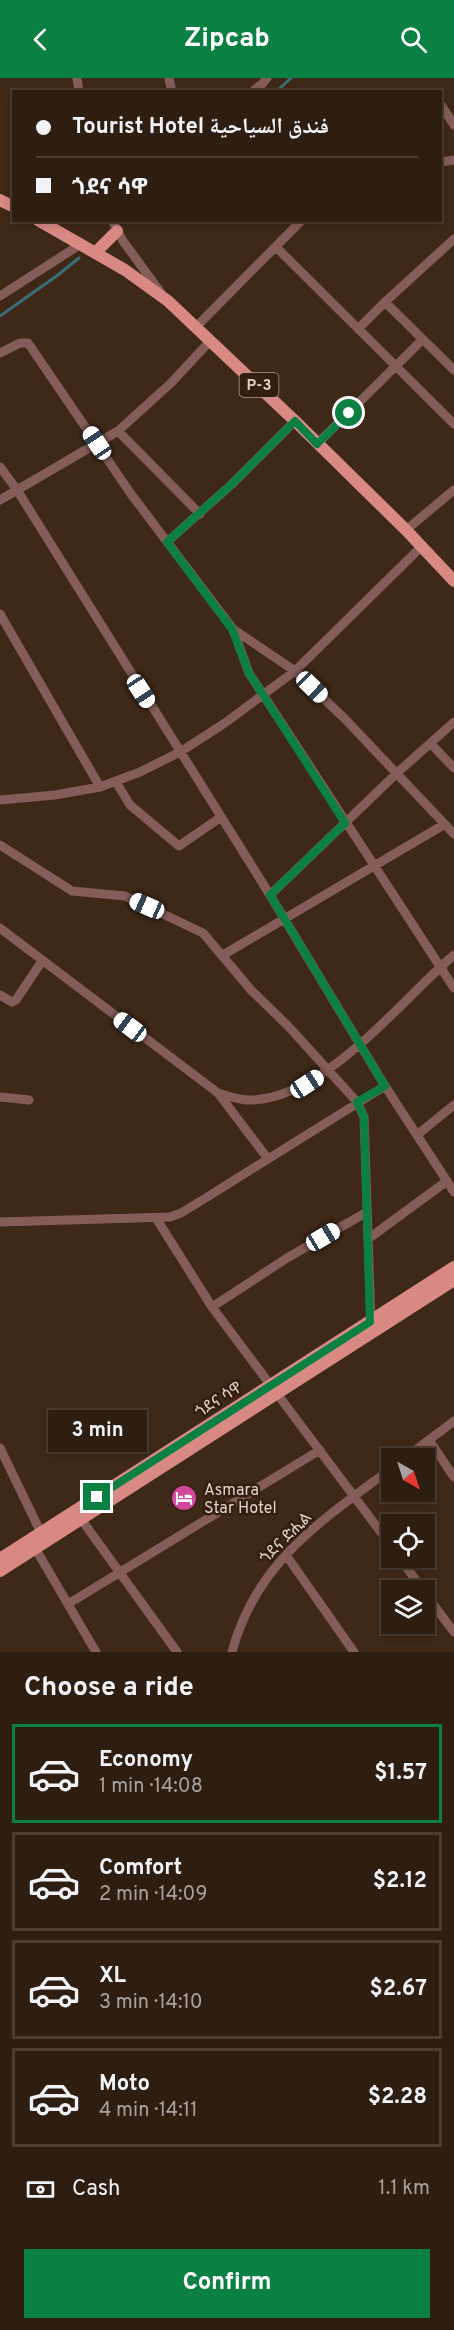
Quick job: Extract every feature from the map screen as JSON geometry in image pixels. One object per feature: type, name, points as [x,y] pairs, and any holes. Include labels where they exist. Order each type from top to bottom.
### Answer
[{"type":"main road","name":"P-3","points":[[42,222],[140,280],[197,326],[406,530],[454,581]]},
{"type":"main road","points":[[96,252],[115,226]]},
{"type":"main road","name":"ጎደና ሳዋ","points":[[372,1327],[454,1268]]},
{"type":"main road","name":"ጎደና ሳዋ","points":[[0,1571],[41,1541],[273,1389],[372,1327],[454,1280]]},
{"type":"main road","name":"ጎደና ሳዋ","points":[[0,1559],[41,1541],[81,1519],[273,1389]]},
{"type":"street","points":[[254,90],[267,78]]},
{"type":"street","points":[[442,107],[454,125]]},
{"type":"street","points":[[197,326],[300,222]]},
{"type":"street","points":[[115,226],[168,302]]},
{"type":"street","points":[[358,329],[454,239]]},
{"type":"street","points":[[0,296],[81,244]]},
{"type":"street","points":[[276,248],[454,424]]},
{"type":"street","points":[[385,302],[454,370]]},
{"type":"street","points":[[0,500],[118,431],[171,383],[211,340]]},
{"type":"street","points":[[317,444],[422,340]]},
{"type":"street","points":[[0,353],[20,343],[28,343],[167,542],[232,629],[249,673],[454,988]]},
{"type":"street","points":[[167,542],[200,514],[295,421]]},
{"type":"street","points":[[118,431],[200,514]]},
{"type":"street","points":[[0,467],[17,490],[270,895],[385,1086],[454,1192]]},
{"type":"street","points":[[406,530],[454,490]]},
{"type":"street","points":[[0,800],[55,795],[100,787],[140,772],[180,752],[295,671],[422,546]]},
{"type":"street","points":[[0,614],[100,787]]},
{"type":"street","points":[[232,629],[295,671],[454,834]]},
{"type":"street","points":[[270,895],[397,773],[454,722]]},
{"type":"street","points":[[431,744],[454,768]]},
{"type":"street","points":[[116,782],[129,806],[179,846],[221,817]]},
{"type":"street","points":[[224,955],[445,824]]},
{"type":"street","points":[[0,845],[72,891],[125,897],[196,927],[212,941],[251,990],[289,1026],[357,1102],[364,1117],[372,1327]]},
{"type":"street","points":[[1,931],[218,1093],[268,1159]]},
{"type":"street","points":[[218,1093],[251,1100],[292,1092],[327,1071],[360,1044],[454,955]]},
{"type":"street","points":[[0,995],[12,1002],[16,1000],[42,961]]},
{"type":"street","points":[[0,1222],[156,1218],[181,1213],[385,1086]]},
{"type":"street","points":[[0,1097],[30,1100]]},
{"type":"street","points":[[417,1135],[454,1105]]},
{"type":"street","points":[[368,1239],[447,1181]]},
{"type":"street","points":[[212,1307],[287,1258],[367,1212]]},
{"type":"street","points":[[156,1218],[212,1307],[381,1532]]},
{"type":"street","points":[[418,1448],[454,1421]]},
{"type":"street","points":[[429,1440],[454,1477]]},
{"type":"street","points":[[0,1448],[68,1604],[96,1652]]},
{"type":"street","points":[[68,1604],[320,1450]]},
{"type":"street","name":"ጎደና ድሒል","points":[[232,1652],[245,1612],[262,1582],[310,1530],[381,1476]]},
{"type":"street","points":[[81,1519],[177,1652]]},
{"type":"street","points":[[286,1555],[354,1652]]},
{"type":"street","points":[[435,1606],[454,1632]]},
{"type":"waterway","points":[[278,90],[291,78]]},
{"type":"waterway","points":[[0,316],[79,258]]},
{"type":"place","name":"Asmara Star Hotel","points":[[184,1498]]},
{"type":"route","points":[[97,1497],[370,1322],[364,1117],[357,1102],[385,1086],[270,895],[345,823],[249,673],[232,629],[167,542],[232,484],[295,421],[317,444],[349,413]]}]
